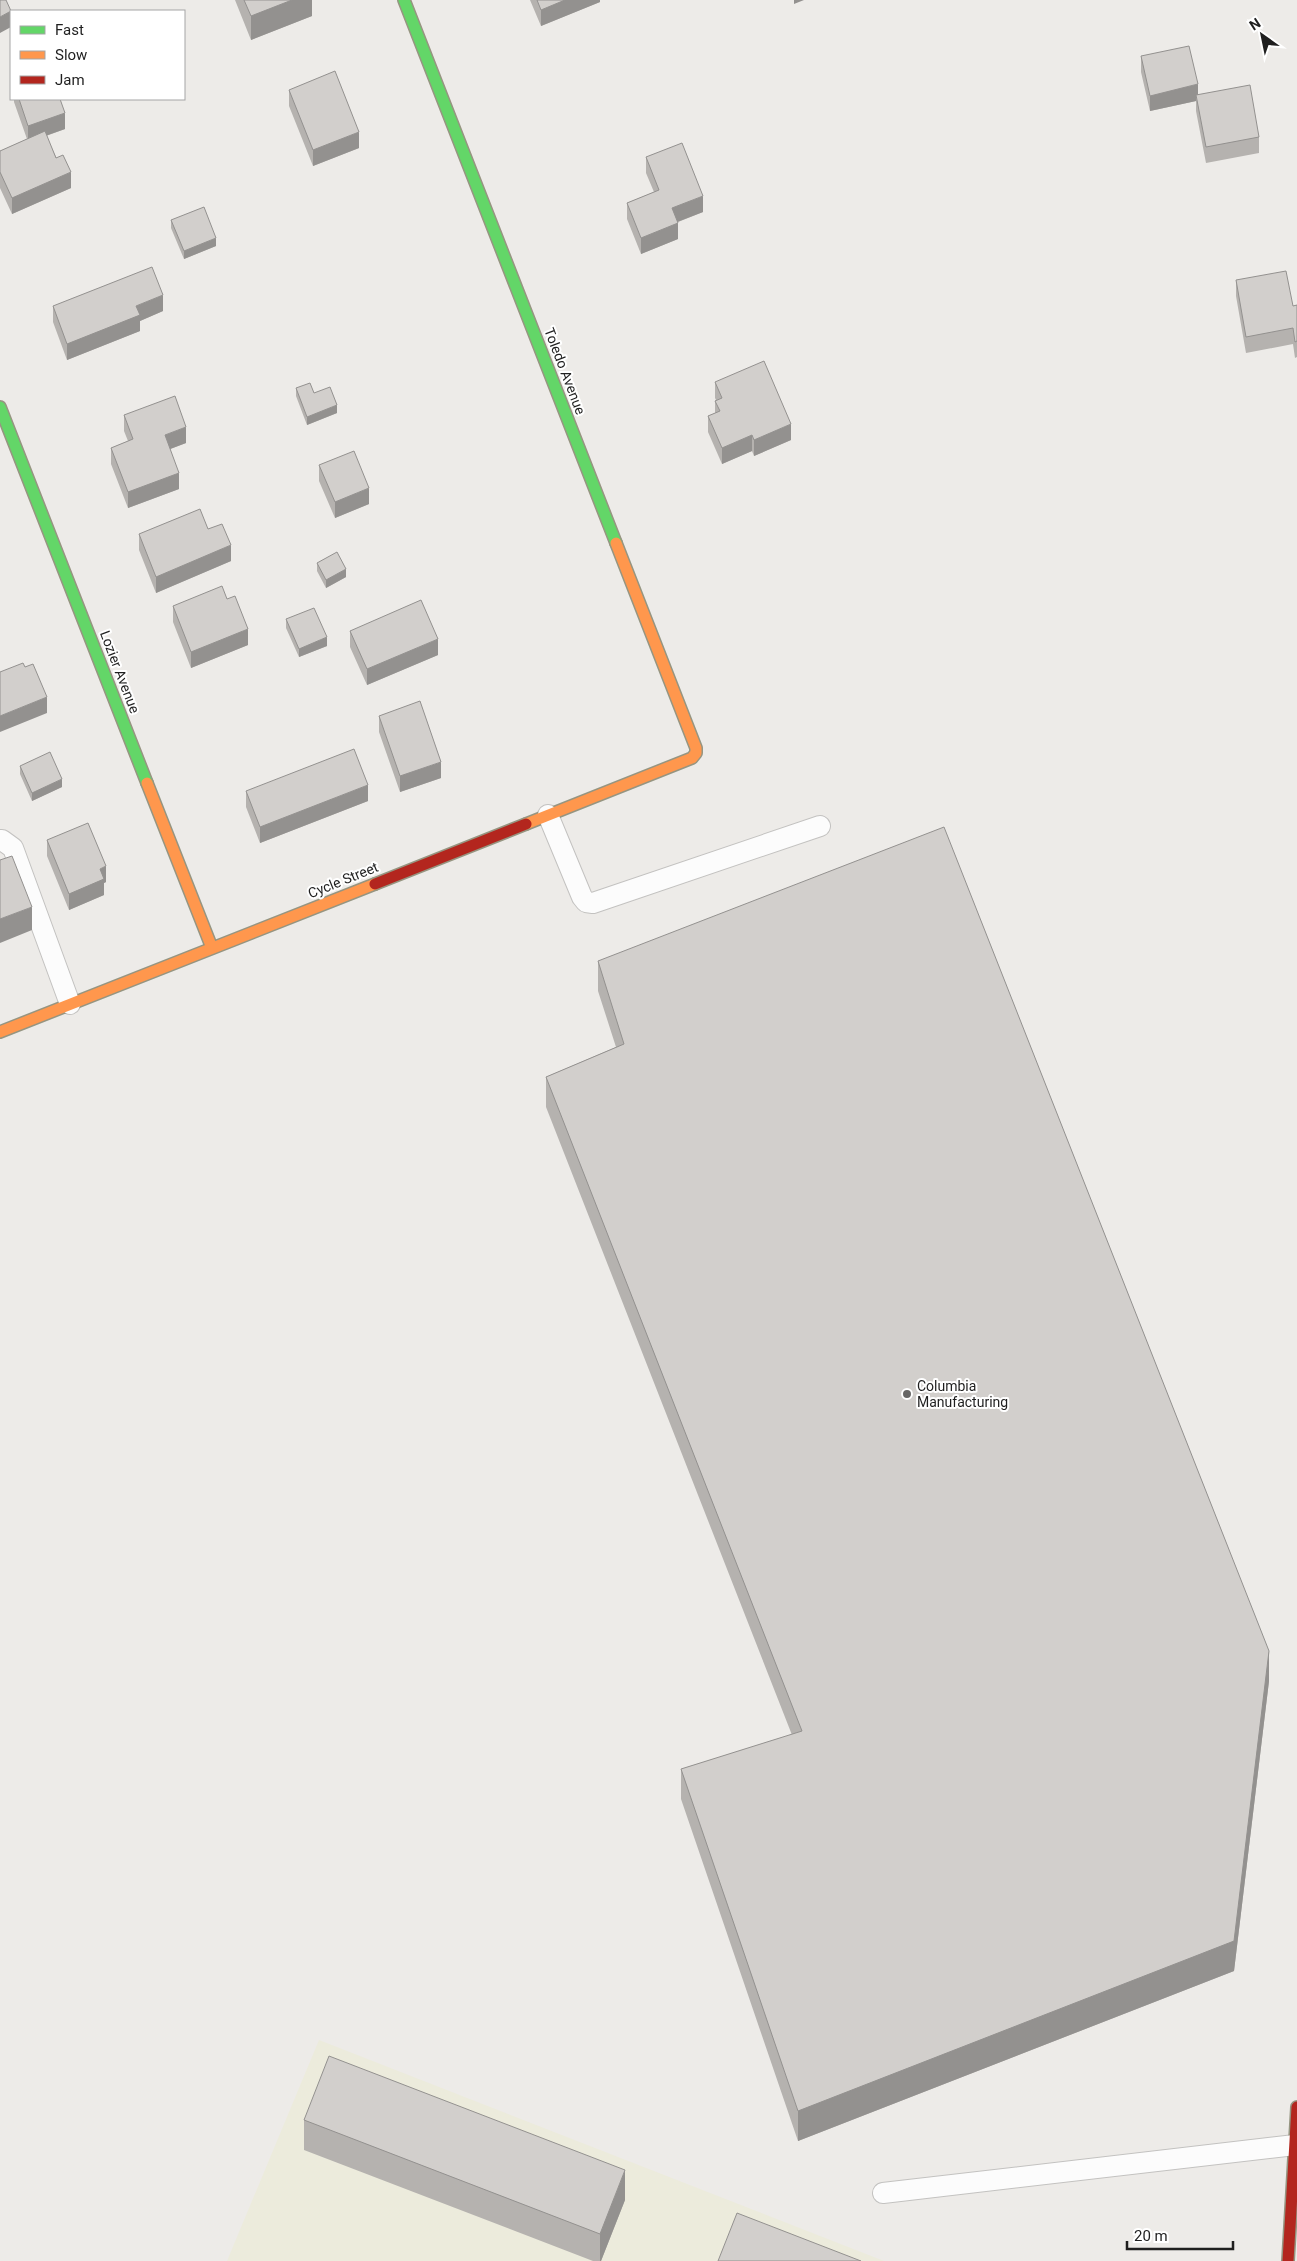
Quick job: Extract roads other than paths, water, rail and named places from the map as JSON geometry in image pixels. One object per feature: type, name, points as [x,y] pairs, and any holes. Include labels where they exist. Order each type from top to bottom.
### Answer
[{"type":"street","name":"Toledo Avenue","points":[[404,0],[696,748],[696,753]]},
{"type":"street","name":"Lozier Avenue","points":[[0,407],[212,948]]},
{"type":"street","name":"Cycle Street","points":[[0,1032],[692,758],[696,753]]},
{"type":"street","points":[[1288,2261],[1297,2106]]},
{"type":"lane","points":[[548,815],[582,897],[586,902],[593,903],[820,826]]},
{"type":"lane","points":[[0,840],[13,848],[70,1004]]},
{"type":"lane","points":[[883,2193],[1295,2144]]},
{"type":"place","name":"Columbia Manufacturing","points":[[907,1394]]}]
